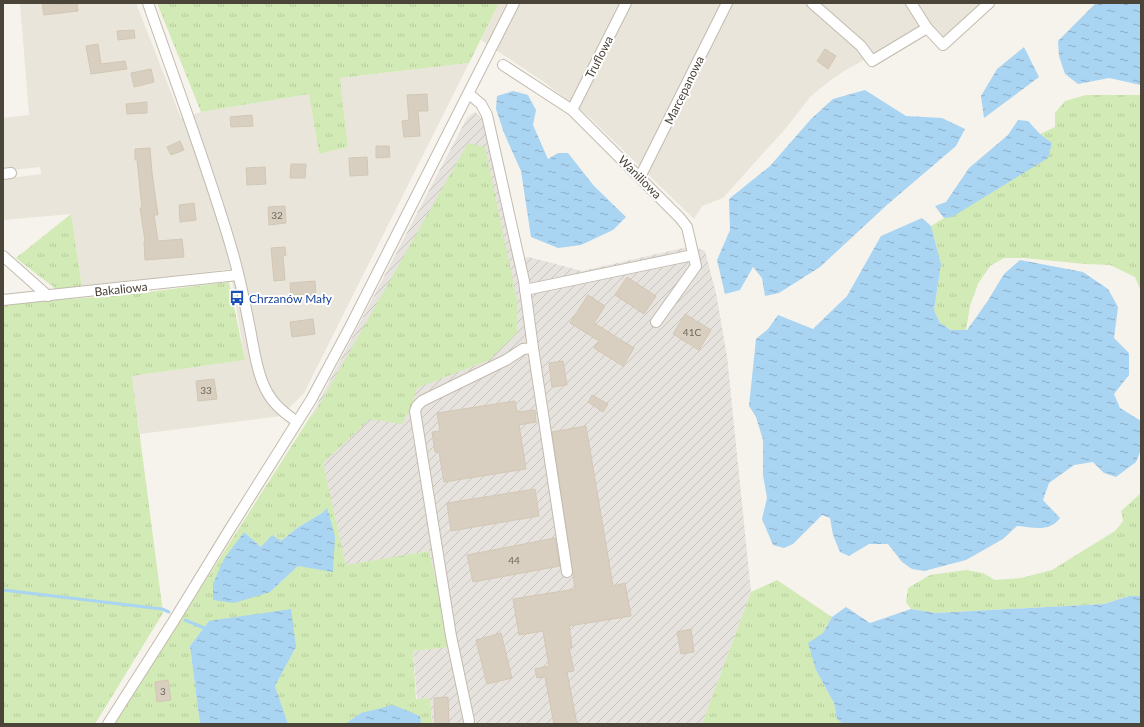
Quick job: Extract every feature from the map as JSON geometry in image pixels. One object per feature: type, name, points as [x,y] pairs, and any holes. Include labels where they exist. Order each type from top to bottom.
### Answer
[{"type":"street","points":[[148,3],[205,165],[232,248],[257,365],[262,381],[269,396],[281,410],[296,421]]},
{"type":"street","points":[[108,724],[173,622],[296,421],[311,400],[350,328],[514,3]]},
{"type":"street","name":"Truflowa","points":[[572,110],[626,3]]},
{"type":"street","name":"Marcepanowa","points":[[640,177],[727,3]]},
{"type":"street","points":[[812,3],[861,46],[872,60],[927,28]]},
{"type":"street","points":[[911,3],[927,28],[943,45],[989,3]]},
{"type":"street","name":"Waniliowa","points":[[503,65],[572,110],[680,218],[686,227],[696,266],[656,322]]},
{"type":"street","points":[[469,94],[481,104],[487,115],[525,290],[567,572]]},
{"type":"street","points":[[525,290],[693,255]]},
{"type":"street","points":[[3,256],[48,296]]},
{"type":"street","name":"Bakaliowa","points":[[3,300],[238,275]]},
{"type":"street","points":[[469,721],[451,636],[415,411],[417,406],[422,401],[506,360],[523,349],[533,348]]},
{"type":"shaded area","points":[[20,3],[136,3],[181,118],[201,112],[309,94],[319,154],[348,147],[340,78],[469,63],[304,393],[281,416],[140,434],[132,376],[245,360],[230,269],[82,287],[71,214],[3,220],[3,179],[41,174],[40,167],[3,171],[3,118],[29,115]]},
{"type":"shaded area","points":[[499,3],[997,3],[941,52],[927,35],[872,68],[866,59],[831,80],[811,96],[785,129],[723,198],[702,206],[694,219],[588,116],[544,82],[481,40]]},
{"type":"shaded area","points":[[475,112],[490,125],[517,260],[529,257],[582,271],[692,246],[705,251],[716,293],[727,356],[751,592],[702,724],[432,724],[430,698],[417,699],[413,651],[451,647],[429,551],[346,566],[312,414],[467,118]]},
{"type":"green space","points":[[157,3],[499,3],[469,63],[340,78],[348,147],[319,154],[309,94],[201,112]]},
{"type":"green space","points":[[1086,95],[1141,95],[1141,291],[1135,277],[1110,265],[1024,258],[1004,258],[990,266],[978,284],[970,306],[966,330],[952,330],[940,323],[934,310],[941,264],[931,226],[944,218],[952,216],[1052,143],[1040,134],[1055,127],[1055,113],[1065,101]]},
{"type":"green space","points":[[468,143],[485,147],[517,300],[517,333],[489,360],[417,388],[411,408],[402,424],[370,419],[323,463],[346,565],[429,551],[451,647],[413,651],[416,699],[430,698],[432,724],[421,724],[419,716],[361,713],[345,724],[288,724],[275,686],[296,647],[209,621],[190,646],[200,724],[114,724],[312,414],[313,416]],"holes":[[[327,508],[298,566],[270,592],[244,532],[261,547],[281,541],[297,528],[322,513]]]},
{"type":"green space","points":[[71,214],[82,287],[56,289],[16,258]]},
{"type":"green space","points":[[229,282],[245,360],[132,376],[163,613],[95,724],[3,724],[3,304],[124,295]]},
{"type":"green space","points":[[1141,493],[1141,596],[1129,596],[1104,604],[936,613],[911,609],[906,602],[908,588],[930,575],[966,570],[983,573],[995,580],[1021,578],[1052,570],[1115,531],[1123,521],[1121,511]]},
{"type":"green space","points":[[777,580],[832,617],[823,633],[816,670],[834,703],[837,719],[843,724],[702,724],[751,592]]},
{"type":"water","points":[[1096,3],[1141,3],[1141,85],[1109,78],[1078,84],[1065,74],[1059,56],[1058,41]]},
{"type":"water","points":[[1024,47],[1039,77],[984,118],[981,96],[997,69]]},
{"type":"water","points":[[865,90],[906,116],[942,118],[965,129],[956,146],[888,204],[820,267],[779,293],[765,296],[762,278],[753,267],[740,290],[725,294],[717,260],[730,230],[729,199],[770,166],[811,119],[833,99]]},
{"type":"water","points":[[513,91],[528,95],[536,110],[533,125],[548,159],[558,153],[568,153],[594,186],[626,217],[613,230],[581,245],[558,248],[531,237],[521,171],[504,133],[496,109],[497,96]]},
{"type":"water","points":[[1018,120],[1028,121],[1040,134],[1052,143],[1048,158],[952,217],[944,218],[935,206],[946,202],[969,168],[1008,135]]},
{"type":"water","points":[[922,218],[931,226],[941,264],[934,310],[940,323],[951,330],[967,330],[987,302],[1004,274],[1020,260],[1083,272],[1108,289],[1118,307],[1114,338],[1129,353],[1129,375],[1114,394],[1120,408],[1141,421],[1141,450],[1136,462],[1116,477],[1104,473],[1093,462],[1074,465],[1049,483],[1043,500],[1060,518],[1056,523],[1051,526],[1040,528],[1017,526],[1003,539],[966,560],[924,571],[912,569],[902,562],[888,544],[869,544],[849,556],[840,552],[833,535],[830,518],[822,515],[793,544],[784,548],[773,545],[762,519],[767,498],[763,475],[763,440],[756,417],[749,406],[756,339],[768,329],[778,315],[813,329],[847,296],[881,236]]},
{"type":"water","points":[[327,508],[335,536],[333,572],[298,566],[270,592],[234,603],[213,600],[213,584],[224,559],[244,532],[261,547],[272,535],[281,541],[297,528],[322,513]]},
{"type":"water","points":[[1129,596],[1141,596],[1141,724],[843,724],[837,719],[834,703],[816,670],[808,643],[823,633],[832,617],[846,607],[870,623],[911,609],[936,613],[1104,604]]},
{"type":"water","points":[[291,609],[296,647],[275,686],[288,724],[200,724],[190,646],[209,621]]},
{"type":"water","points":[[393,705],[420,716],[421,724],[345,724],[361,713]]},
{"type":"building","points":[[42,3],[54,3],[54,5],[77,3],[78,11],[44,15]]},
{"type":"building","points":[[134,30],[135,38],[118,40],[117,31]]},
{"type":"building","points":[[98,44],[101,64],[125,61],[127,69],[91,74],[86,46]]},
{"type":"building","points":[[825,49],[836,56],[828,69],[817,61]]},
{"type":"building","points":[[151,69],[154,82],[134,87],[131,73]]},
{"type":"building","points":[[427,94],[428,111],[418,111],[420,136],[404,137],[402,121],[409,120],[407,95]]},
{"type":"building","points":[[147,102],[147,113],[127,114],[126,104]]},
{"type":"building","points":[[252,115],[253,126],[231,127],[230,117]]},
{"type":"building","points":[[180,141],[184,150],[171,155],[167,147]]},
{"type":"building","points":[[376,146],[389,146],[390,157],[376,158]]},
{"type":"building","points":[[150,148],[158,215],[154,215],[158,241],[182,239],[184,257],[145,260],[145,241],[140,208],[142,208],[137,160],[135,160],[135,149]]},
{"type":"building","points":[[367,157],[368,175],[350,176],[349,158]]},
{"type":"building","points":[[291,164],[306,164],[305,178],[290,178]]},
{"type":"building","points":[[265,167],[266,184],[247,185],[246,168]]},
{"type":"building","points":[[194,203],[196,220],[180,222],[179,205]]},
{"type":"building","points":[[285,206],[286,223],[269,225],[268,207]]},
{"type":"building","points":[[285,247],[286,255],[283,256],[285,280],[274,281],[271,248]]},
{"type":"building","points":[[627,277],[656,296],[644,314],[615,295]]},
{"type":"building","points":[[315,281],[316,296],[302,297],[302,294],[291,295],[290,283]]},
{"type":"building","points":[[588,295],[605,306],[594,323],[634,348],[623,366],[594,348],[599,341],[570,323]]},
{"type":"building","points":[[685,314],[711,330],[699,350],[673,334]]},
{"type":"building","points":[[313,319],[315,334],[292,337],[290,322]]},
{"type":"building","points":[[563,361],[567,385],[552,387],[549,363]]},
{"type":"building","points":[[214,379],[217,399],[198,401],[196,381]]},
{"type":"building","points":[[592,395],[608,404],[603,412],[588,402]]},
{"type":"building","points":[[515,401],[517,412],[535,410],[536,422],[519,425],[526,469],[444,482],[439,452],[435,452],[432,432],[440,431],[437,413]]},
{"type":"building","points":[[586,426],[613,586],[625,583],[631,616],[569,626],[572,647],[569,648],[574,671],[567,672],[577,724],[554,724],[545,677],[537,678],[535,669],[549,666],[543,631],[519,635],[513,599],[575,589],[552,432]]},
{"type":"building","points":[[535,489],[539,516],[451,531],[447,503]]},
{"type":"building","points":[[555,538],[560,566],[473,582],[467,555]]},
{"type":"building","points":[[691,629],[694,652],[681,654],[677,632]]},
{"type":"building","points":[[501,633],[512,678],[487,684],[476,640]]},
{"type":"building","points":[[168,680],[171,700],[157,702],[155,682]]},
{"type":"building","points":[[448,697],[449,724],[435,724],[434,698]]},
{"type":"waterway","points":[[3,590],[162,609],[169,612]]},
{"type":"waterway","points":[[185,620],[204,628]]},
{"type":"place","name":"Chrzanów Mały","points":[[237,298]]}]
